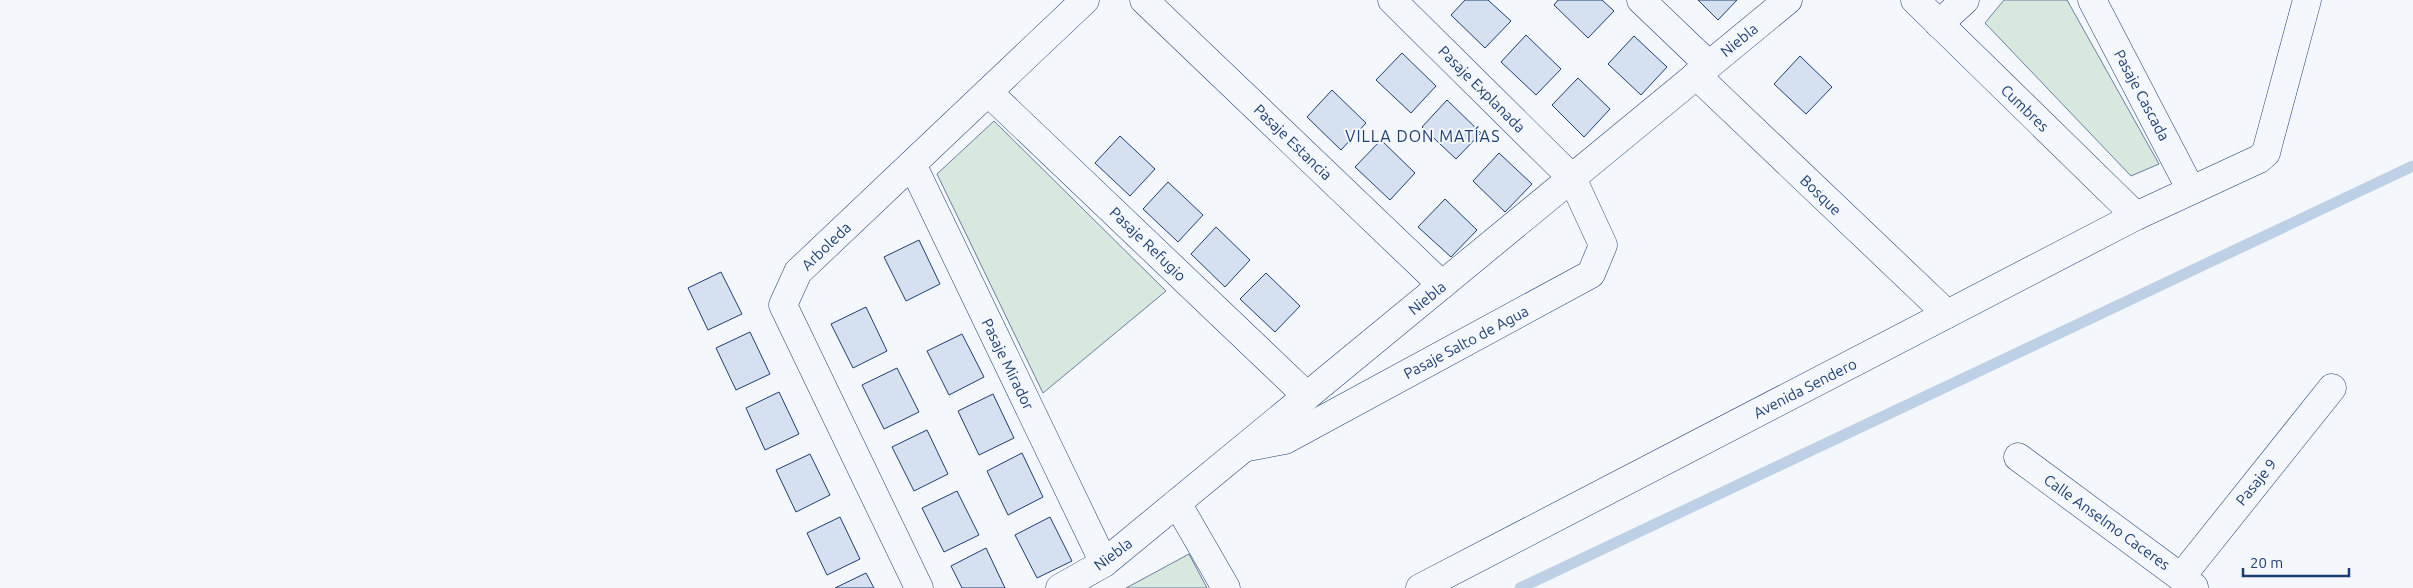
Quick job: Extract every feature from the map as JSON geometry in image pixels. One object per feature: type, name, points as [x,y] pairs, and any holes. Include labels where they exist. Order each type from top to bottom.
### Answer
[{"type":"street","name":"Arboleda","points":[[920,588],[784,305],[798,272],[1085,0]]},
{"type":"street","name":"Pasaje Estancia","points":[[1144,0],[1442,285]]},
{"type":"street","name":"Pasaje Explanada","points":[[1392,0],[1572,178]]},
{"type":"street","name":"Bosque","points":[[1641,0],[1702,70],[1947,314]]},
{"type":"street","name":"Niebla","points":[[1060,588],[1104,563],[1788,0]]},
{"type":"street","name":"Cumbres","points":[[1915,0],[2136,216]]},
{"type":"street","points":[[1939,24],[1965,0]]},
{"type":"street","name":"Pasaje Cascada","points":[[2092,0],[2191,190]]},
{"type":"street","name":"Avenida Sendero","points":[[1420,588],[2136,216],[2254,162],[2266,153],[2307,0]]},
{"type":"street","name":"Pasaje Refugio","points":[[988,92],[1307,396]]},
{"type":"street","name":"Pasaje Mirador","points":[[912,164],[1104,563]]},
{"type":"street","name":"Pasaje Salto de Agua","points":[[1244,448],[1285,440],[1591,274],[1603,245],[1572,178]]},
{"type":"street","name":"Pasaje 9","points":[[2188,582],[2332,388]]},
{"type":"street","name":"Calle Anselmo Caceres","points":[[2018,457],[2188,582]]},
{"type":"street","points":[[1177,503],[1226,588]]},
{"type":"shaded area","points":[[2004,0],[2067,0],[2159,164],[2131,176],[1985,23]]},
{"type":"shaded area","points":[[994,121],[1166,291],[1043,393],[937,174]]},
{"type":"shaded area","points":[[1189,554],[1207,588],[1126,588]]},
{"type":"building","points":[[1465,0],[1488,0],[1511,21],[1485,48],[1451,15]]},
{"type":"building","points":[[1558,0],[1602,0],[1614,11],[1588,38],[1554,5]]},
{"type":"building","points":[[1698,0],[1737,0],[1718,20]]},
{"type":"building","points":[[1526,35],[1561,69],[1536,95],[1501,62]]},
{"type":"building","points":[[1634,36],[1667,67],[1641,95],[1608,64]]},
{"type":"building","points":[[1402,53],[1436,86],[1411,113],[1376,80]]},
{"type":"building","points":[[1800,56],[1832,87],[1806,114],[1774,84]]},
{"type":"building","points":[[1578,78],[1610,109],[1584,137],[1552,105]]},
{"type":"building","points":[[1332,90],[1366,123],[1341,150],[1307,117]]},
{"type":"building","points":[[1447,100],[1481,133],[1456,159],[1422,127]]},
{"type":"building","points":[[1120,136],[1155,169],[1130,196],[1095,163]]},
{"type":"building","points":[[1381,140],[1415,173],[1390,200],[1355,167]]},
{"type":"building","points":[[1499,153],[1532,184],[1505,212],[1473,181]]},
{"type":"building","points":[[1168,182],[1203,215],[1178,242],[1143,209]]},
{"type":"building","points":[[1445,199],[1477,230],[1451,257],[1418,227]]},
{"type":"building","points":[[1216,227],[1250,260],[1225,287],[1191,254]]},
{"type":"building","points":[[919,240],[940,284],[906,301],[884,257]]},
{"type":"building","points":[[721,272],[742,314],[708,330],[688,288]]},
{"type":"building","points":[[1266,273],[1300,306],[1275,332],[1240,299]]},
{"type":"building","points":[[866,307],[887,351],[853,368],[831,324]]},
{"type":"building","points":[[750,332],[770,374],[736,390],[716,348]]},
{"type":"building","points":[[962,334],[984,377],[949,395],[927,351]]},
{"type":"building","points":[[897,368],[919,412],[884,429],[862,385]]},
{"type":"building","points":[[779,392],[799,434],[765,450],[746,408]]},
{"type":"building","points":[[993,394],[1014,438],[979,455],[958,411]]},
{"type":"building","points":[[927,430],[948,474],[914,491],[892,447]]},
{"type":"building","points":[[1022,453],[1043,497],[1008,515],[987,471]]},
{"type":"building","points":[[810,454],[830,495],[796,512],[776,470]]},
{"type":"building","points":[[957,491],[979,535],[944,552],[922,508]]},
{"type":"building","points":[[840,517],[860,559],[827,575],[807,533]]},
{"type":"building","points":[[1050,517],[1072,561],[1037,578],[1015,535]]},
{"type":"building","points":[[986,548],[1005,588],[962,588],[951,566]]},
{"type":"building","points":[[866,573],[874,588],[835,588]]},
{"type":"waterway","points":[[1520,588],[2413,166]]},
{"type":"district","name":"VILLA DON MATÍAS","points":[[1423,136]]}]
